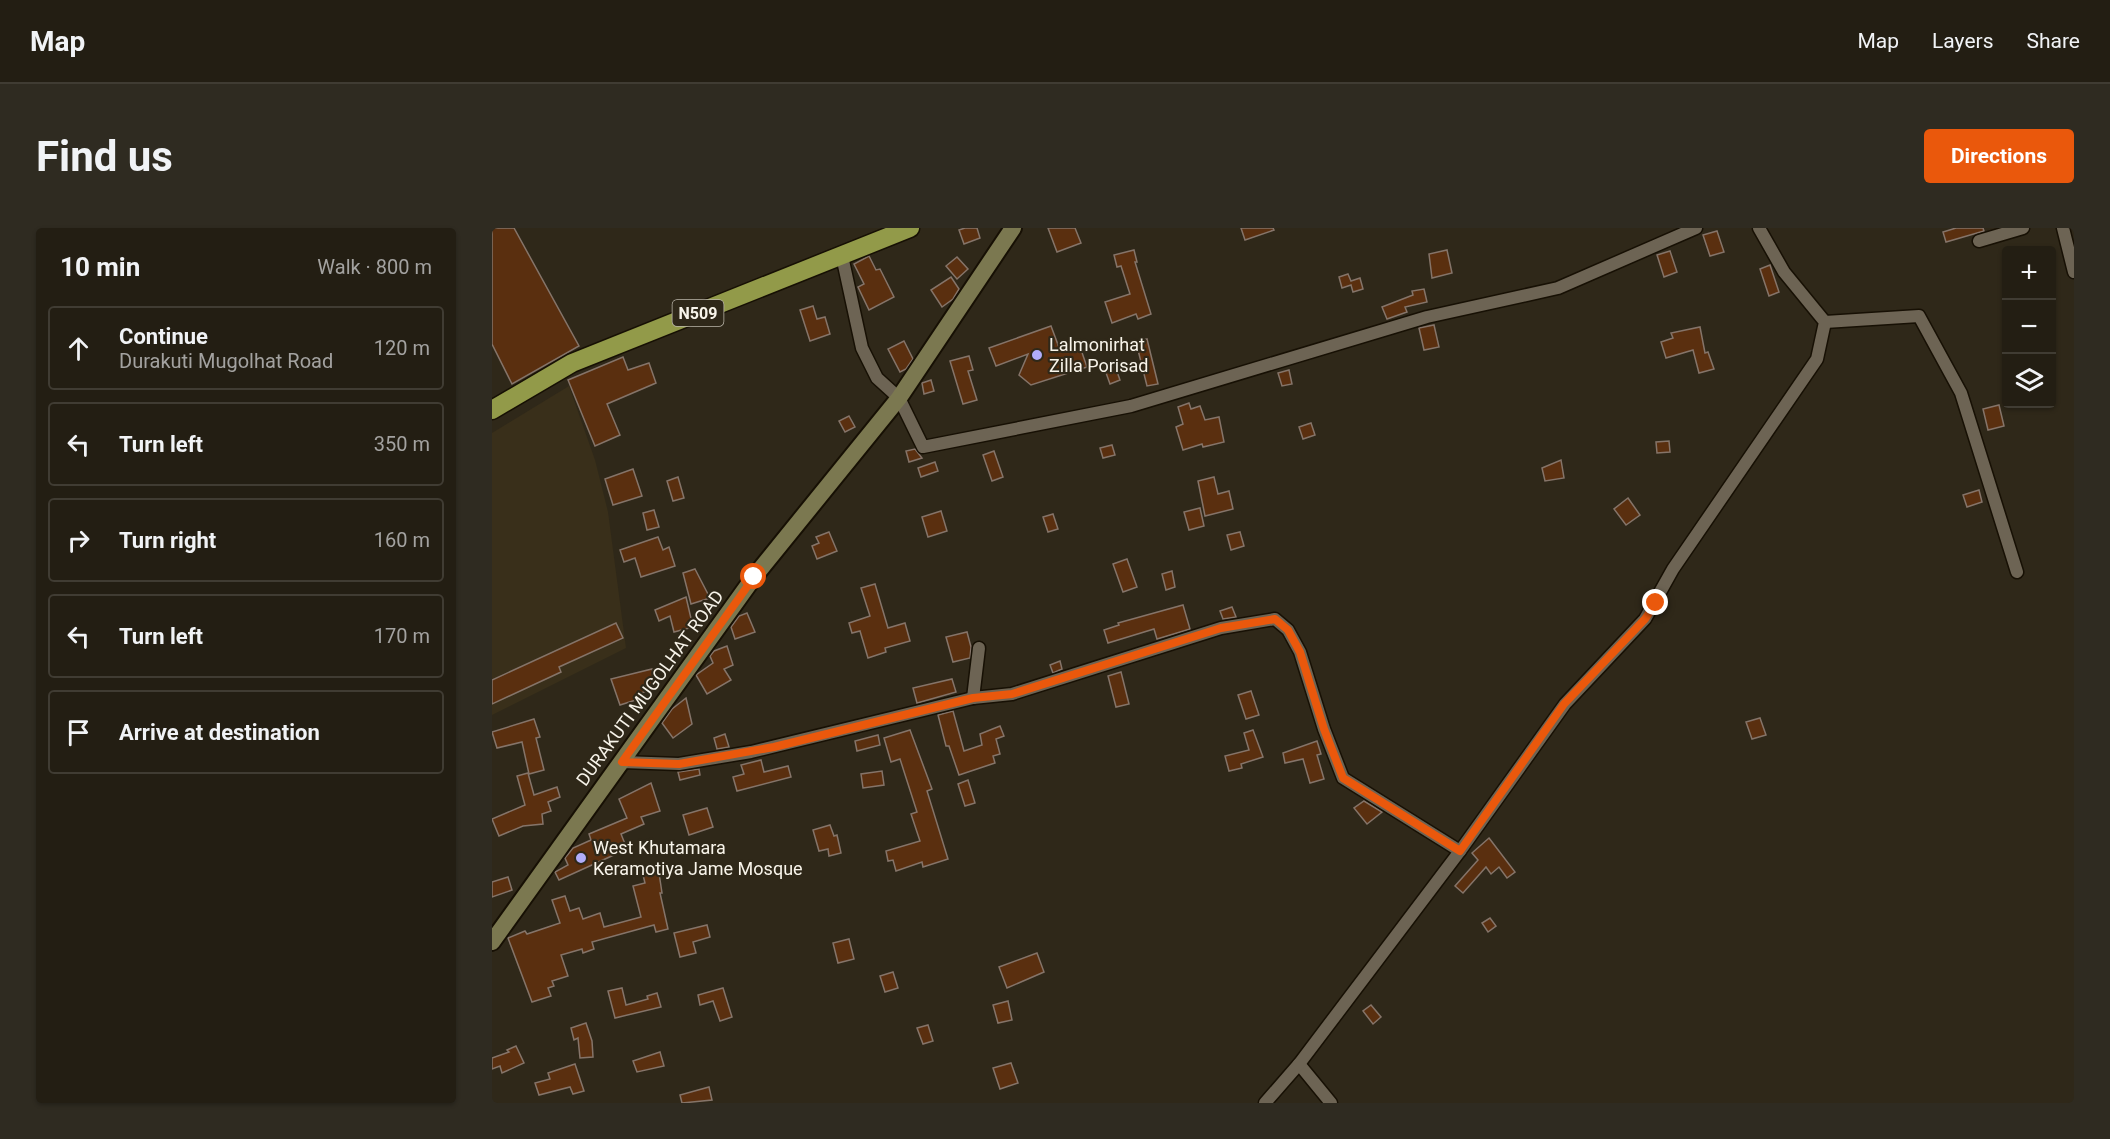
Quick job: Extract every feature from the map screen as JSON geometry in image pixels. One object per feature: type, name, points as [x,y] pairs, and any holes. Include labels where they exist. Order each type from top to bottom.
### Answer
[{"type":"highway","name":"N509","points":[[492,410],[572,363],[910,228]]},
{"type":"main road","name":"DURAKUTI MUGOLHAT ROAD","points":[[492,942],[754,577],[899,398],[1013,228]]},
{"type":"street","points":[[842,256],[862,348],[877,378],[899,398],[923,447],[1131,406],[1427,317],[1558,288],[1696,228]]},
{"type":"street","points":[[1758,228],[1784,272],[1825,322]]},
{"type":"street","points":[[1979,241],[2023,228]]},
{"type":"street","points":[[2063,228],[2074,272]]},
{"type":"street","points":[[1825,322],[1919,316],[1961,393],[2017,572]]},
{"type":"street","points":[[1265,1103],[1299,1064],[1460,851],[1564,704],[1645,619],[1673,568],[1817,359],[1825,322]]},
{"type":"street","points":[[622,762],[679,764],[751,752],[973,698],[1012,694],[1221,628],[1275,619],[1288,630],[1300,652],[1324,729],[1343,778],[1460,851]]},
{"type":"street","points":[[973,698],[979,648]]},
{"type":"street","points":[[1299,1064],[1331,1103]]},
{"type":"shaded area","points":[[569,386],[595,460],[608,512],[626,648],[492,715],[492,433]]},
{"type":"building","points":[[492,228],[514,228],[579,346],[512,384],[492,344]]},
{"type":"building","points":[[977,228],[980,238],[964,244],[959,230]]},
{"type":"building","points":[[1048,228],[1075,228],[1081,243],[1057,252]]},
{"type":"building","points":[[1241,228],[1273,228],[1274,230],[1245,240]]},
{"type":"building","points":[[1956,228],[1983,228],[1984,231],[1946,242],[1943,232]]},
{"type":"building","points":[[1717,231],[1724,252],[1710,256],[1703,235]]},
{"type":"building","points":[[1134,250],[1137,262],[1135,262],[1151,314],[1138,319],[1136,314],[1112,323],[1105,302],[1130,294],[1121,266],[1117,267],[1114,255]]},
{"type":"building","points":[[1447,250],[1452,273],[1432,278],[1429,254]]},
{"type":"building","points":[[1670,251],[1677,272],[1664,277],[1657,255]]},
{"type":"building","points":[[869,256],[876,270],[880,269],[894,297],[869,310],[858,287],[864,284],[854,264]]},
{"type":"building","points":[[957,257],[968,269],[957,279],[946,266]]},
{"type":"building","points":[[1770,265],[1779,292],[1769,296],[1760,269]]},
{"type":"building","points":[[1348,274],[1351,281],[1360,278],[1363,289],[1353,292],[1351,285],[1342,288],[1339,277]]},
{"type":"building","points":[[951,277],[959,289],[953,299],[942,307],[931,290]]},
{"type":"building","points":[[1424,289],[1427,302],[1405,307],[1407,312],[1387,319],[1382,307],[1413,295],[1412,291]]},
{"type":"building","points":[[813,306],[817,319],[825,317],[830,334],[810,341],[800,310]]},
{"type":"building","points":[[1434,325],[1439,347],[1424,350],[1419,328]]},
{"type":"building","name":"Lalmonirhat Zilla Porisad","points":[[1051,326],[1060,350],[1079,344],[1087,367],[1031,385],[1019,375],[1028,354],[996,366],[989,348]]},
{"type":"building","points":[[1700,327],[1705,353],[1708,352],[1714,369],[1699,373],[1693,350],[1666,358],[1661,342],[1673,338],[1671,333]]},
{"type":"building","points":[[1147,339],[1158,384],[1147,386],[1136,342]]},
{"type":"building","points":[[904,341],[913,359],[906,369],[900,372],[888,349]]},
{"type":"building","points":[[969,356],[973,370],[968,371],[977,400],[963,404],[950,361]]},
{"type":"building","points":[[623,357],[628,370],[649,363],[656,383],[607,404],[620,435],[595,446],[568,380]]},
{"type":"building","points":[[1115,366],[1120,380],[1110,384],[1105,370]]},
{"type":"building","points":[[1289,370],[1292,384],[1282,386],[1278,373]]},
{"type":"building","points":[[931,380],[934,391],[924,394],[922,383]]},
{"type":"building","points":[[1189,403],[1191,409],[1200,406],[1205,420],[1219,417],[1224,442],[1203,447],[1202,444],[1183,450],[1176,427],[1183,424],[1178,407]]},
{"type":"building","points":[[1999,405],[2004,426],[1988,430],[1983,409]]},
{"type":"building","points":[[849,416],[855,427],[845,432],[839,421]]},
{"type":"building","points":[[1311,423],[1315,435],[1303,439],[1299,427]]},
{"type":"building","points":[[1669,441],[1670,452],[1657,453],[1656,442]]},
{"type":"building","points":[[1112,445],[1115,455],[1103,458],[1100,448]]},
{"type":"building","points":[[915,449],[922,458],[909,462],[906,451]]},
{"type":"building","points":[[994,451],[1003,477],[992,481],[983,455]]},
{"type":"building","points":[[1561,460],[1564,478],[1545,481],[1542,468]]},
{"type":"building","points":[[935,462],[938,471],[921,477],[918,468]]},
{"type":"building","points":[[633,469],[642,496],[613,505],[605,479]]},
{"type":"building","points":[[678,477],[684,498],[673,501],[667,481]]},
{"type":"building","points":[[1214,477],[1218,494],[1229,491],[1233,509],[1205,516],[1198,481]]},
{"type":"building","points":[[1979,490],[1982,502],[1967,507],[1963,495]]},
{"type":"building","points":[[1628,498],[1640,515],[1626,525],[1614,509]]},
{"type":"building","points":[[1200,508],[1204,526],[1189,530],[1184,512]]},
{"type":"building","points":[[654,510],[659,527],[647,530],[643,513]]},
{"type":"building","points":[[941,511],[947,531],[928,537],[922,517]]},
{"type":"building","points":[[1053,514],[1058,529],[1048,532],[1043,517]]},
{"type":"building","points":[[829,532],[837,551],[817,559],[812,546],[819,543],[816,537]]},
{"type":"building","points":[[1240,532],[1244,546],[1231,550],[1227,535]]},
{"type":"building","points":[[658,537],[663,550],[669,547],[675,566],[641,577],[635,558],[624,562],[620,550]]},
{"type":"building","points":[[1127,559],[1137,587],[1123,592],[1113,564]]},
{"type":"building","points":[[695,569],[710,598],[691,604],[683,573]]},
{"type":"building","points":[[1172,571],[1175,587],[1166,590],[1162,574]]},
{"type":"building","points":[[875,584],[888,628],[905,623],[910,641],[885,648],[886,652],[868,658],[860,631],[852,633],[849,623],[870,616],[861,588]]},
{"type":"building","points":[[686,597],[693,627],[674,632],[670,616],[659,621],[655,610]]},
{"type":"building","points":[[1183,605],[1190,629],[1157,639],[1154,629],[1108,643],[1104,630],[1119,625],[1118,623]]},
{"type":"building","points":[[1232,607],[1236,617],[1223,619],[1220,611]]},
{"type":"building","points":[[747,613],[755,632],[735,639],[731,627],[739,616]]},
{"type":"building","points":[[616,623],[623,638],[559,667],[561,672],[492,704],[492,680]]},
{"type":"building","points":[[967,632],[971,647],[970,658],[953,662],[946,637]]},
{"type":"building","points":[[727,646],[733,665],[724,669],[731,680],[707,694],[696,675],[713,663],[710,656],[714,651]]},
{"type":"building","points":[[1060,661],[1062,669],[1053,673],[1050,665]]},
{"type":"building","points":[[652,669],[658,688],[637,694],[639,699],[620,705],[611,679]]},
{"type":"building","points":[[1121,672],[1129,704],[1116,707],[1108,676]]},
{"type":"building","points":[[952,679],[956,692],[917,703],[913,688]]},
{"type":"building","points":[[1251,691],[1259,715],[1246,719],[1238,695]]},
{"type":"building","points":[[686,698],[692,724],[673,738],[662,723],[672,709]]},
{"type":"building","points":[[953,711],[964,751],[982,745],[980,734],[1000,726],[1004,736],[996,739],[1000,754],[993,756],[995,763],[959,775],[949,746],[946,746],[938,715]]},
{"type":"building","points":[[1760,718],[1766,735],[1752,739],[1746,722]]},
{"type":"building","points":[[534,719],[540,737],[536,738],[544,770],[529,774],[522,742],[497,748],[492,732]]},
{"type":"building","points":[[910,730],[932,789],[927,791],[948,859],[923,867],[922,862],[896,871],[893,860],[888,861],[886,851],[920,841],[911,814],[917,812],[900,759],[891,762],[884,738]]},
{"type":"building","points":[[1253,730],[1263,757],[1241,764],[1242,768],[1229,771],[1225,756],[1249,750],[1244,733]]},
{"type":"building","points":[[725,734],[729,747],[717,749],[714,738]]},
{"type":"building","points":[[878,735],[880,745],[857,751],[855,741]]},
{"type":"building","points":[[1317,741],[1321,754],[1317,755],[1324,779],[1310,783],[1303,759],[1285,763],[1283,753]]},
{"type":"building","points":[[761,760],[764,772],[788,766],[791,777],[737,791],[733,777],[744,774],[741,765]]},
{"type":"building","points":[[699,769],[700,775],[680,780],[678,772]]},
{"type":"building","points":[[882,771],[884,785],[863,788],[861,774]]},
{"type":"building","points":[[528,773],[534,795],[557,787],[560,797],[548,802],[551,811],[542,814],[543,824],[523,826],[499,836],[492,819],[525,805],[517,776]]},
{"type":"building","points":[[968,780],[975,803],[965,806],[958,784]]},
{"type":"building","points":[[651,783],[660,811],[641,817],[644,824],[621,834],[627,849],[559,880],[555,872],[568,865],[565,858],[573,848],[591,840],[589,834],[627,818],[619,799]]},
{"type":"building","points":[[1364,801],[1382,812],[1367,824],[1354,808]]},
{"type":"building","points":[[707,808],[713,827],[689,835],[683,815]]},
{"type":"building","points":[[830,825],[834,836],[837,835],[841,853],[829,856],[828,849],[819,851],[813,830]]},
{"type":"building","points":[[1489,838],[1515,872],[1507,878],[1499,867],[1491,874],[1486,867],[1463,893],[1455,886],[1478,860],[1472,853]]},
{"type":"building","points":[[659,873],[662,893],[660,893],[668,929],[656,932],[654,925],[592,942],[594,949],[583,953],[582,949],[561,955],[568,976],[552,981],[554,986],[548,988],[551,996],[532,1002],[508,938],[525,931],[527,934],[560,923],[552,900],[565,896],[570,911],[579,908],[583,919],[600,913],[604,927],[641,917],[633,886],[645,883],[643,875]]},
{"type":"building","points":[[508,877],[512,890],[492,897],[492,882]]},
{"type":"building","points":[[1490,918],[1496,926],[1488,932],[1482,923]]},
{"type":"building","points":[[707,925],[710,937],[693,942],[696,953],[680,957],[674,933]]},
{"type":"building","points":[[849,939],[854,959],[838,963],[833,943]]},
{"type":"building","points":[[1037,953],[1044,972],[1007,988],[999,967]]},
{"type":"building","points":[[893,972],[898,988],[885,992],[880,976]]},
{"type":"building","points":[[622,988],[626,1005],[648,999],[647,996],[657,993],[661,1007],[615,1018],[608,991]]},
{"type":"building","points":[[723,988],[732,1017],[720,1021],[713,1001],[700,1005],[698,995]]},
{"type":"building","points":[[1008,1001],[1012,1020],[998,1023],[993,1005]]},
{"type":"building","points":[[1371,1005],[1381,1017],[1373,1024],[1363,1011]]},
{"type":"building","points":[[586,1023],[592,1041],[593,1057],[580,1058],[578,1038],[574,1040],[571,1028]]},
{"type":"building","points":[[928,1025],[933,1041],[923,1044],[917,1028]]},
{"type":"building","points":[[516,1046],[524,1063],[502,1073],[500,1066],[492,1069],[492,1058],[509,1052],[507,1050]]},
{"type":"building","points":[[660,1052],[664,1066],[637,1072],[633,1061]]},
{"type":"building","points":[[1011,1063],[1018,1083],[1000,1089],[993,1068]]},
{"type":"building","points":[[575,1064],[584,1091],[573,1094],[570,1087],[539,1095],[535,1083],[550,1079],[548,1073]]},
{"type":"building","points":[[709,1087],[712,1100],[682,1103],[680,1095]]},
{"type":"place","name":"Lalmonirhat Zilla Porisad","points":[[1037,355]]},
{"type":"place","name":"West Khutamara Keramotiya Jame Mosque","points":[[581,858]]},
{"type":"route","points":[[754,577],[622,762],[679,764],[774,747],[973,698],[1012,694],[1221,628],[1275,619],[1288,630],[1300,652],[1324,729],[1343,778],[1460,851],[1564,704],[1645,619],[1656,603]]}]
